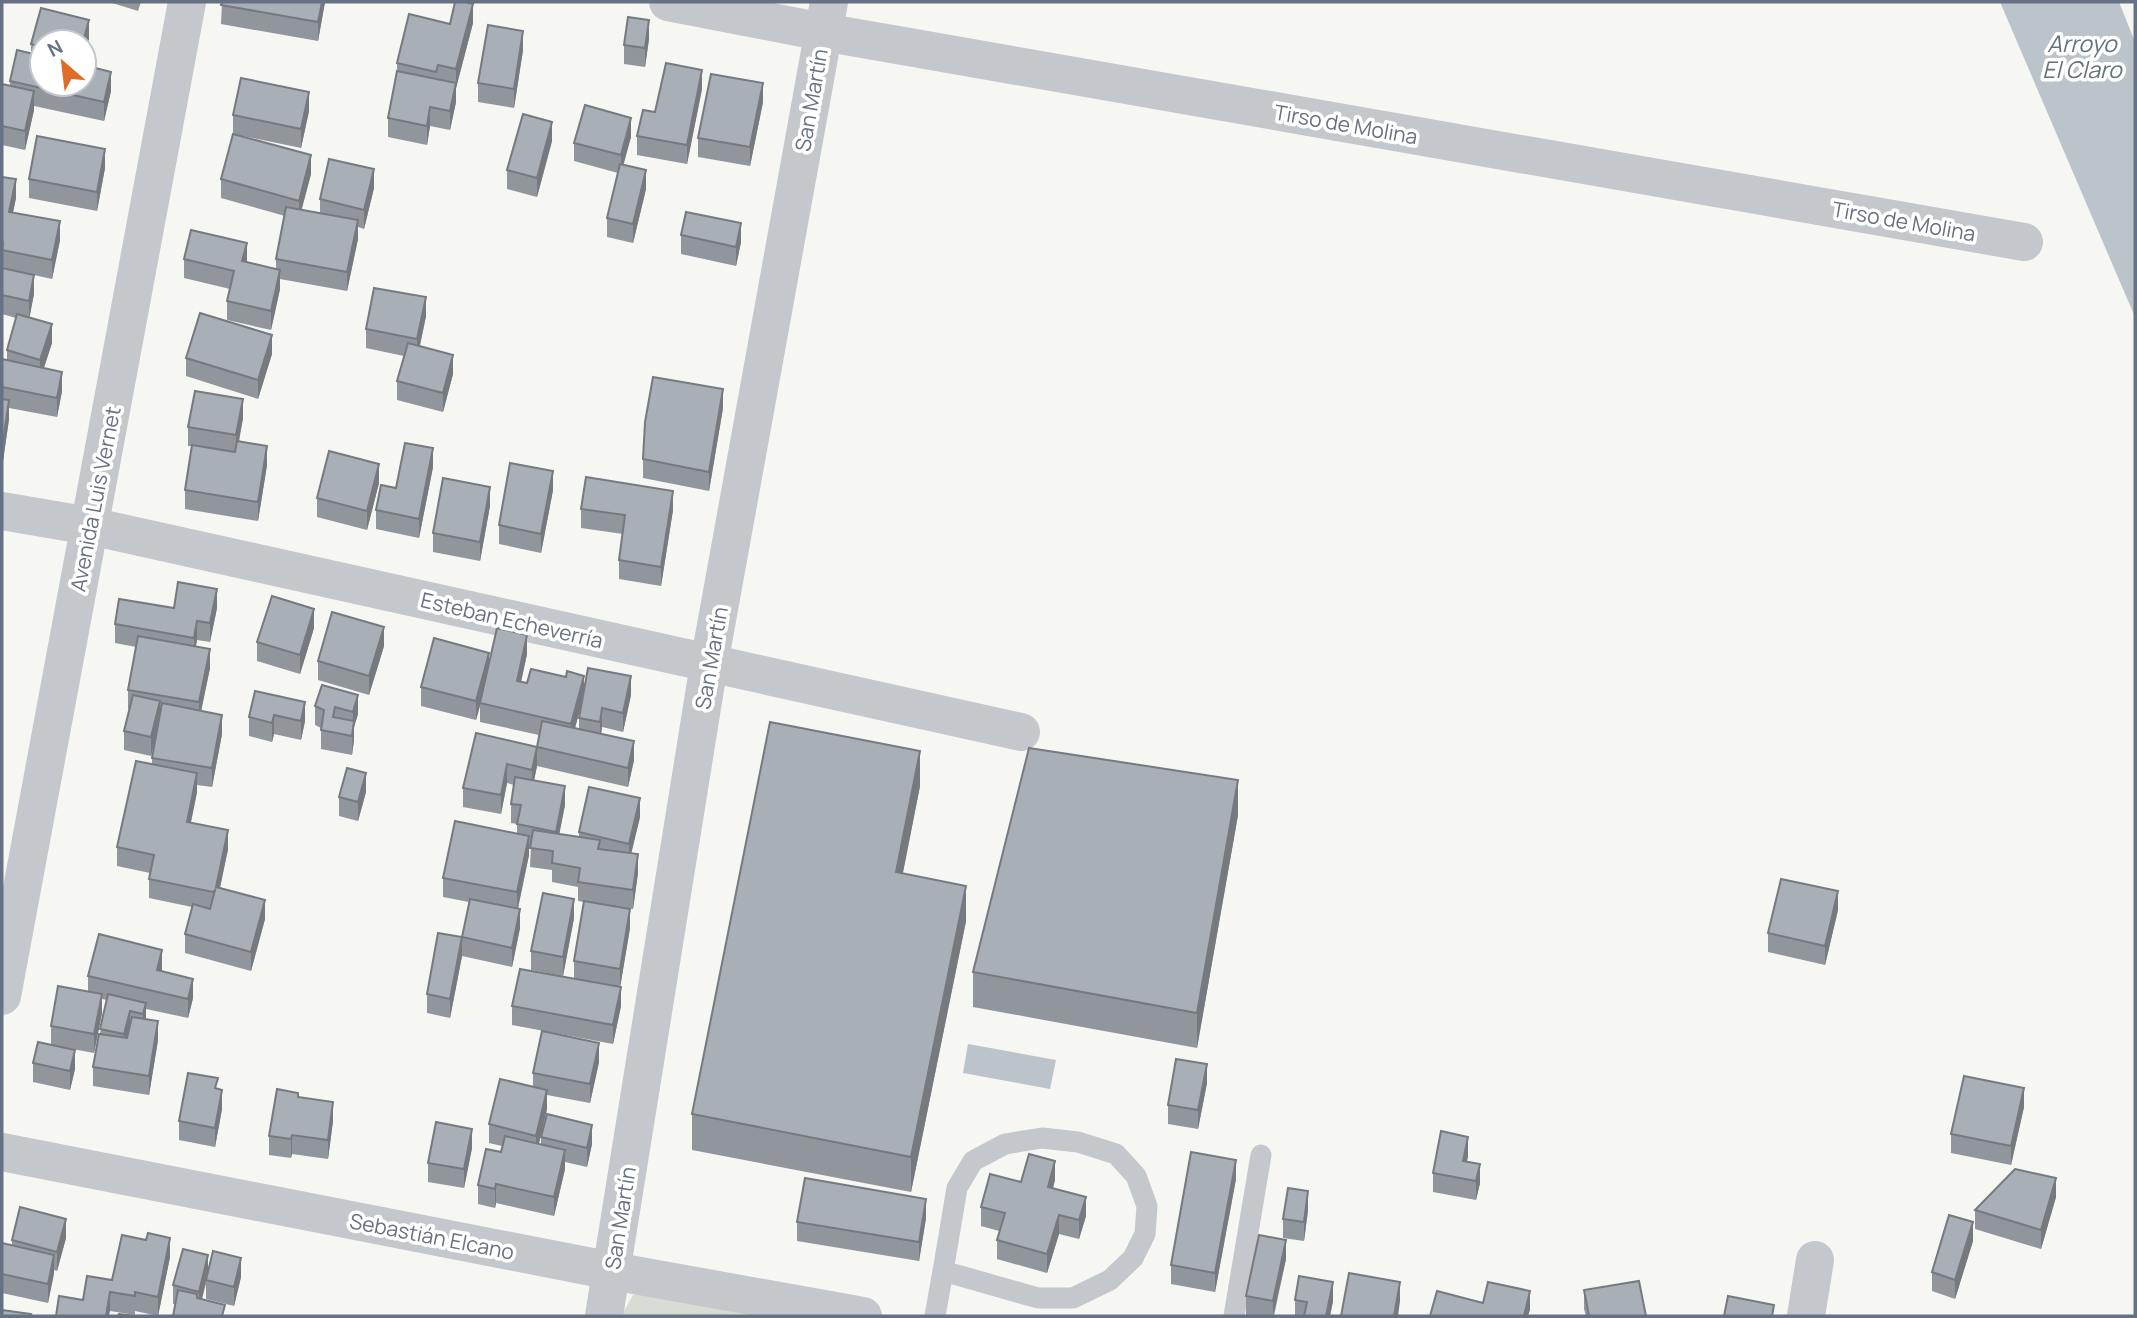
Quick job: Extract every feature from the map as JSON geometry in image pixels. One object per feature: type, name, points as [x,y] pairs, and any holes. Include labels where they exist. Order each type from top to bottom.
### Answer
[{"type":"street","name":"Avenida Luis Vernet","points":[[2,996],[187,2]]},
{"type":"street","name":"Tirso de Molina","points":[[668,2],[826,17],[2024,242]]},
{"type":"street","name":"San Martín","points":[[604,1316],[709,664],[826,17]]},
{"type":"street","name":"Esteban Echeverría","points":[[2,511],[90,526],[1021,732]]},
{"type":"street","name":"Sebastián Elcano","points":[[2,1152],[612,1271],[863,1316]]},
{"type":"street","points":[[1806,1316],[1815,1260]]},
{"type":"lane","points":[[935,1316],[957,1188],[973,1161],[1005,1144],[1042,1138],[1078,1142],[1116,1154],[1136,1177],[1147,1206],[1145,1234],[1133,1258],[1110,1280],[1086,1292],[1073,1298],[1038,1298],[943,1271]]},
{"type":"lane","points":[[1234,1316],[1261,1156]]},
{"type":"shaded area","points":[[653,1293],[779,1316],[621,1316],[633,1295]]},
{"type":"water","name":"Arroyo El Claro","points":[[2000,2],[2119,2],[2135,42],[2135,317]]},
{"type":"water","points":[[968,1044],[1056,1060],[1050,1089],[963,1073]]},
{"type":"building","points":[[222,2],[322,2],[318,22],[221,5]]},
{"type":"building","points":[[455,2],[473,4],[456,69],[438,65],[436,72],[397,63],[409,14],[450,24]]},
{"type":"building","points":[[41,8],[89,20],[87,28],[35,28]]},
{"type":"building","points":[[628,17],[649,20],[645,48],[624,45]]},
{"type":"building","points":[[488,25],[523,31],[514,89],[478,83]]},
{"type":"building","points":[[17,50],[28,53],[28,85],[10,81]]},
{"type":"building","points":[[666,63],[702,70],[687,145],[637,136],[643,110],[655,112]]},
{"type":"building","points":[[98,69],[111,72],[104,102],[86,98],[98,98]]},
{"type":"building","points":[[397,71],[456,83],[450,111],[430,107],[427,126],[388,118]]},
{"type":"building","points":[[711,74],[763,83],[750,147],[698,138]]},
{"type":"building","points":[[241,78],[309,92],[301,129],[233,115]]},
{"type":"building","points":[[2,84],[28,90],[28,98],[32,98],[25,131],[2,126]]},
{"type":"building","points":[[585,105],[631,118],[621,155],[574,143]]},
{"type":"building","points":[[523,114],[552,122],[537,178],[507,170]]},
{"type":"building","points":[[233,134],[311,155],[299,201],[221,179]]},
{"type":"building","points":[[37,136],[105,149],[97,192],[29,179]]},
{"type":"building","points":[[329,159],[374,169],[364,210],[320,199]]},
{"type":"building","points":[[620,164],[646,170],[633,224],[607,218]]},
{"type":"building","points":[[2,177],[16,179],[9,212],[60,221],[52,260],[2,250]]},
{"type":"building","points":[[286,207],[358,220],[347,272],[276,259]]},
{"type":"building","points":[[686,212],[741,223],[736,247],[681,235]]},
{"type":"building","points":[[191,230],[247,243],[242,261],[280,270],[271,311],[227,301],[234,271],[184,259]]},
{"type":"building","points":[[2,268],[34,275],[29,301],[2,295]]},
{"type":"building","points":[[374,288],[426,297],[417,339],[366,329]]},
{"type":"building","points":[[200,313],[272,335],[258,380],[186,358]]},
{"type":"building","points":[[17,314],[52,324],[40,360],[7,350]]},
{"type":"building","points":[[408,343],[453,355],[443,393],[397,381]]},
{"type":"building","points":[[2,359],[62,372],[57,398],[2,387]]},
{"type":"building","points":[[653,377],[723,389],[709,472],[643,459],[645,422]]},
{"type":"building","points":[[195,391],[243,399],[236,435],[188,427]]},
{"type":"building","points":[[2,399],[9,400],[2,449]]},
{"type":"building","points":[[237,441],[267,446],[258,502],[185,490],[192,445],[235,452]]},
{"type":"building","points":[[405,443],[433,448],[419,519],[376,510],[381,485],[396,488]]},
{"type":"building","points":[[329,451],[379,464],[367,511],[317,498]]},
{"type":"building","points":[[510,463],[553,471],[541,534],[499,525]]},
{"type":"building","points":[[586,477],[673,491],[661,567],[619,560],[625,515],[581,509]]},
{"type":"building","points":[[443,478],[490,487],[480,542],[433,533]]},
{"type":"building","points":[[178,582],[217,589],[210,623],[197,621],[194,638],[115,624],[119,599],[174,608]]},
{"type":"building","points":[[272,596],[314,609],[300,655],[257,642]]},
{"type":"building","points":[[332,612],[384,627],[369,676],[318,661]]},
{"type":"building","points":[[497,628],[527,635],[517,681],[527,683],[531,669],[566,677],[567,671],[584,676],[571,724],[480,703]]},
{"type":"building","points":[[138,636],[210,649],[199,702],[128,690]]},
{"type":"building","points":[[434,638],[489,653],[476,701],[421,687]]},
{"type":"building","points":[[588,668],[631,676],[623,713],[602,708],[600,722],[579,718]]},
{"type":"building","points":[[322,685],[358,695],[353,712],[335,707],[333,717],[354,721],[352,736],[321,730],[324,710],[315,706]]},
{"type":"building","points":[[255,691],[305,702],[301,721],[274,715],[272,723],[249,717]]},
{"type":"building","points":[[133,695],[160,701],[151,737],[124,731]]},
{"type":"building","points":[[162,703],[222,715],[212,768],[152,758]]},
{"type":"building","points":[[542,721],[634,741],[628,768],[537,747]]},
{"type":"building","points":[[770,722],[920,751],[896,872],[966,886],[911,1157],[692,1114]]},
{"type":"building","points":[[476,733],[537,747],[532,770],[507,764],[501,795],[463,788]]},
{"type":"building","points":[[1029,748],[1238,780],[1197,1013],[973,972]]},
{"type":"building","points":[[136,761],[197,773],[187,822],[228,830],[216,887],[265,900],[251,952],[185,934],[193,904],[210,909],[215,890],[213,892],[149,879],[154,855],[117,847]]},
{"type":"building","points":[[347,768],[366,773],[358,802],[339,797]]},
{"type":"building","points":[[515,777],[565,786],[556,832],[517,824],[521,805],[511,804]]},
{"type":"building","points":[[589,787],[640,798],[629,844],[579,832]]},
{"type":"building","points":[[455,821],[529,836],[517,892],[443,878]]},
{"type":"building","points":[[533,830],[600,840],[598,849],[638,854],[633,890],[578,882],[580,868],[552,863],[553,851],[530,848]]},
{"type":"building","points":[[1781,879],[1838,891],[1825,946],[1768,933]]},
{"type":"building","points":[[543,893],[574,899],[563,957],[531,951]]},
{"type":"building","points":[[470,899],[520,909],[512,948],[462,937]]},
{"type":"building","points":[[584,901],[630,909],[620,969],[574,961]]},
{"type":"building","points":[[438,933],[462,937],[450,999],[427,994]]},
{"type":"building","points":[[99,934],[162,950],[157,970],[193,979],[188,999],[88,976]]},
{"type":"building","points":[[520,969],[621,987],[613,1025],[512,1006]]},
{"type":"building","points":[[58,986],[102,994],[94,1034],[51,1026]]},
{"type":"building","points":[[108,994],[146,1003],[143,1014],[130,1011],[124,1034],[100,1029]]},
{"type":"building","points":[[132,1017],[158,1021],[149,1076],[93,1067],[99,1034],[127,1038]]},
{"type":"building","points":[[542,1031],[599,1043],[590,1084],[533,1073]]},
{"type":"building","points":[[38,1042],[75,1050],[70,1071],[33,1063]]},
{"type":"building","points":[[1176,1059],[1207,1064],[1198,1110],[1168,1105]]},
{"type":"building","points":[[188,1073],[218,1078],[215,1088],[222,1090],[215,1128],[179,1121]]},
{"type":"building","points":[[1964,1076],[2024,1088],[2011,1146],[1951,1134]]},
{"type":"building","points":[[500,1079],[547,1090],[536,1136],[489,1124]]},
{"type":"building","points":[[277,1089],[298,1093],[298,1097],[333,1102],[328,1140],[292,1135],[291,1139],[269,1136]]},
{"type":"building","points":[[547,1114],[592,1125],[587,1148],[541,1137]]},
{"type":"building","points":[[436,1122],[472,1129],[464,1169],[428,1163]]},
{"type":"building","points":[[1441,1131],[1468,1137],[1463,1161],[1480,1164],[1476,1181],[1433,1173]]},
{"type":"building","points":[[505,1136],[565,1150],[554,1197],[496,1184],[495,1189],[478,1185],[486,1149],[501,1152]]},
{"type":"building","points":[[1191,1152],[1236,1160],[1215,1273],[1171,1265]]},
{"type":"building","points":[[1029,1154],[1055,1161],[1048,1187],[1086,1197],[1079,1220],[1059,1215],[1047,1254],[997,1240],[1005,1213],[981,1207],[990,1174],[1021,1182]]},
{"type":"building","points":[[2015,1169],[2056,1178],[2041,1230],[1975,1210]]},
{"type":"building","points":[[805,1178],[926,1199],[919,1242],[797,1222]]},
{"type":"building","points":[[1288,1188],[1308,1191],[1304,1222],[1283,1219]]},
{"type":"building","points":[[20,1207],[66,1219],[57,1252],[12,1240]]},
{"type":"building","points":[[1949,1215],[1973,1222],[1955,1280],[1932,1272]]},
{"type":"building","points":[[148,1233],[170,1238],[158,1297],[135,1292],[135,1296],[110,1292],[106,1316],[56,1316],[59,1296],[83,1300],[87,1276],[112,1280],[122,1235],[146,1240]]},
{"type":"building","points":[[1259,1235],[1286,1240],[1273,1301],[1246,1296]]},
{"type":"building","points":[[2,1243],[54,1255],[48,1284],[2,1274]]},
{"type":"building","points":[[183,1249],[208,1255],[199,1292],[173,1285]]},
{"type":"building","points":[[213,1251],[241,1258],[234,1287],[206,1280]]},
{"type":"building","points":[[1349,1273],[1400,1282],[1394,1316],[1341,1316]]},
{"type":"building","points":[[1299,1276],[1333,1282],[1326,1316],[1304,1316],[1307,1302],[1295,1300]]},
{"type":"building","points":[[1639,1281],[1646,1316],[1589,1316],[1584,1290]]},
{"type":"building","points":[[1488,1282],[1530,1291],[1524,1316],[1430,1316],[1437,1291],[1483,1303]]},
{"type":"building","points":[[178,1290],[225,1305],[222,1316],[173,1316]]},
{"type":"building","points":[[1728,1296],[1774,1305],[1772,1316],[1724,1316]]},
{"type":"building","points":[[2,1310],[31,1314],[2,1316]]}]
